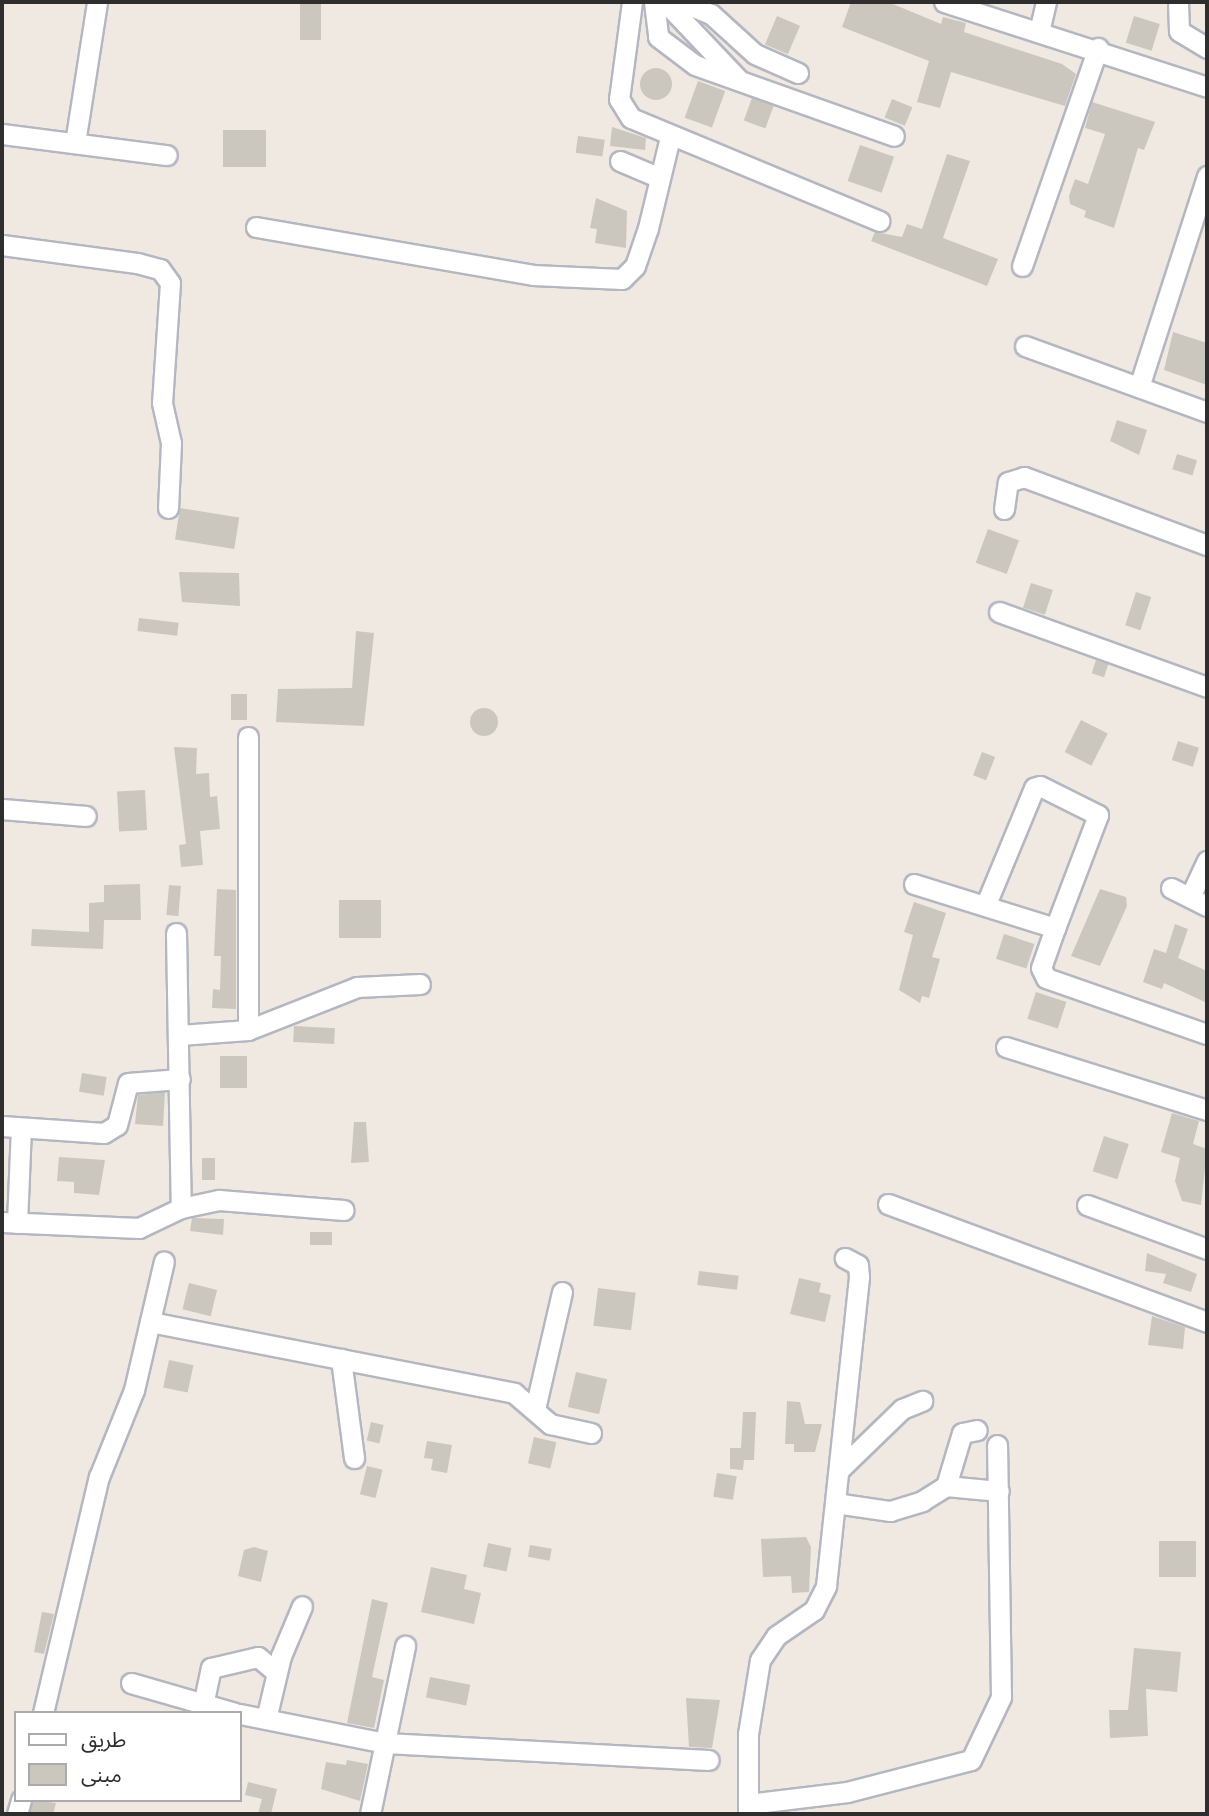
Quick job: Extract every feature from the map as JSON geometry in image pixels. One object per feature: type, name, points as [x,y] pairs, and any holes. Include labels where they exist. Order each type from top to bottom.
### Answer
[{"type":"street","points":[[75,143],[97,2]]},
{"type":"street","points":[[632,2],[619,99],[631,118],[670,137],[880,221]]},
{"type":"street","points":[[653,2],[654,30],[666,46],[740,82],[894,136]]},
{"type":"street","points":[[665,2],[740,82]]},
{"type":"street","points":[[681,2],[711,14],[755,54],[798,73]]},
{"type":"street","points":[[1039,32],[1046,2]]},
{"type":"street","points":[[1178,2],[1179,31],[1207,48]]},
{"type":"street","points":[[954,3],[1039,32],[1098,48],[1206,88]]},
{"type":"street","points":[[1022,266],[1098,48]]},
{"type":"street","points":[[2,134],[167,155]]},
{"type":"street","points":[[256,227],[608,282],[635,266],[670,137]]},
{"type":"street","points":[[620,161],[660,178]]},
{"type":"street","points":[[1139,387],[1207,176]]},
{"type":"street","points":[[2,245],[137,263],[160,269],[170,283],[162,403],[171,443],[168,508]]},
{"type":"street","points":[[1025,346],[1207,412]]},
{"type":"street","points":[[1004,509],[1008,482],[1024,477],[1207,545]]},
{"type":"street","points":[[999,612],[1207,687]]},
{"type":"street","points":[[248,737],[248,1030]]},
{"type":"street","points":[[986,904],[1034,788],[1040,786],[1098,815],[1041,968],[1046,978],[1207,1034]]},
{"type":"street","points":[[2,808],[86,816]]},
{"type":"street","points":[[1171,888],[1199,901],[1207,861]]},
{"type":"street","points":[[914,884],[986,904],[1055,928]]},
{"type":"street","points":[[176,933],[180,1035],[181,1208]]},
{"type":"street","points":[[180,1035],[248,1030],[357,987],[420,984]]},
{"type":"street","points":[[1006,1047],[1207,1110]]},
{"type":"street","points":[[180,1079],[128,1083],[117,1125],[104,1133],[11,1127],[9,1222],[139,1228],[181,1208],[219,1200],[344,1210]]},
{"type":"street","points":[[888,1205],[1207,1322]]},
{"type":"street","points":[[1087,1205],[1207,1249]]},
{"type":"street","points":[[845,1258],[858,1265],[859,1277],[839,1470],[820,1602],[775,1636],[760,1660],[748,1734],[748,1809],[847,1792],[971,1760],[1001,1697],[997,1445]]},
{"type":"street","points":[[43,1711],[99,1477],[129,1405],[164,1261]]},
{"type":"street","points":[[535,1409],[562,1292]]},
{"type":"street","points":[[150,1322],[514,1393],[550,1424],[591,1433]]},
{"type":"street","points":[[341,1359],[354,1458]]},
{"type":"street","points":[[839,1470],[902,1409],[922,1401]]},
{"type":"street","points":[[946,1486],[962,1433],[977,1430]]},
{"type":"street","points":[[835,1503],[890,1511],[946,1486],[999,1491]]},
{"type":"street","points":[[266,1719],[276,1672],[302,1606]]},
{"type":"street","points":[[370,1814],[405,1646]]},
{"type":"street","points":[[203,1705],[207,1673],[216,1665],[258,1657],[276,1672]]},
{"type":"street","points":[[131,1683],[228,1711]]},
{"type":"street","points":[[242,1714],[385,1744],[709,1760]]},
{"type":"building","points":[[300,2],[321,2],[321,40],[300,40]]},
{"type":"building","points":[[851,2],[888,2],[941,24],[943,17],[966,23],[964,32],[1062,64],[1076,74],[1065,106],[951,72],[940,108],[917,102],[929,61],[842,27]]},
{"type":"building","points":[[777,16],[800,26],[788,54],[765,45]]},
{"type":"building","points":[[1134,16],[1160,24],[1152,51],[1126,43]]},
{"type":"building","points":[[656,68],[667,73],[672,84],[667,95],[656,100],[645,95],[640,84],[645,73]]},
{"type":"building","points":[[698,81],[725,91],[712,128],[685,118]]},
{"type":"building","points":[[752,98],[774,106],[765,128],[744,121]]},
{"type":"building","points":[[892,99],[912,107],[905,126],[885,118]]},
{"type":"building","points":[[1092,102],[1155,122],[1144,150],[1138,148],[1114,228],[1084,217],[1086,211],[1070,204],[1069,196],[1075,179],[1088,184],[1105,134],[1085,128]]},
{"type":"building","points":[[612,127],[646,138],[645,150],[610,146]]},
{"type":"building","points":[[223,130],[266,130],[266,167],[223,167]]},
{"type":"building","points":[[578,136],[605,140],[602,157],[576,153]]},
{"type":"building","points":[[860,145],[894,157],[882,193],[848,181]]},
{"type":"building","points":[[947,154],[970,161],[943,238],[998,259],[987,286],[871,241],[875,232],[902,237],[907,224],[922,229]]},
{"type":"building","points":[[596,198],[627,211],[626,248],[595,243],[597,229],[590,228]]},
{"type":"building","points":[[1173,332],[1207,343],[1207,385],[1164,370]]},
{"type":"building","points":[[1117,420],[1147,430],[1139,455],[1110,441]]},
{"type":"building","points":[[1177,454],[1197,460],[1192,475],[1172,469]]},
{"type":"building","points":[[180,508],[239,517],[234,549],[175,540]]},
{"type":"building","points":[[988,529],[1019,540],[1007,574],[976,563]]},
{"type":"building","points":[[179,572],[239,573],[240,606],[182,602]]},
{"type":"building","points":[[1031,583],[1053,590],[1045,615],[1023,608]]},
{"type":"building","points":[[1136,592],[1151,597],[1140,630],[1125,625]]},
{"type":"building","points":[[139,618],[179,623],[177,636],[137,631]]},
{"type":"building","points":[[356,631],[374,633],[364,726],[276,722],[278,689],[352,688]]},
{"type":"building","points":[[1096,660],[1108,664],[1104,677],[1092,673]]},
{"type":"building","points":[[231,694],[247,694],[247,720],[231,720]]},
{"type":"building","points":[[484,708],[494,712],[498,722],[494,732],[484,736],[474,732],[470,722],[474,712]]},
{"type":"building","points":[[1081,720],[1108,734],[1091,766],[1065,752]]},
{"type":"building","points":[[1178,741],[1199,748],[1193,767],[1172,760]]},
{"type":"building","points":[[174,747],[197,748],[196,774],[209,773],[210,797],[217,796],[220,829],[200,831],[203,865],[181,867],[179,845],[186,844]]},
{"type":"building","points":[[982,752],[995,757],[986,780],[973,775]]},
{"type":"building","points":[[145,790],[147,830],[119,831],[117,791]]},
{"type":"building","points":[[140,884],[141,920],[104,920],[103,949],[31,946],[32,929],[89,932],[89,903],[104,902],[104,885]]},
{"type":"building","points":[[169,885],[181,886],[178,916],[166,915]]},
{"type":"building","points":[[217,889],[236,890],[236,1009],[212,1008],[213,989],[220,990],[221,956],[214,956]]},
{"type":"building","points":[[1100,889],[1126,897],[1127,906],[1100,966],[1071,956]]},
{"type":"building","points":[[339,900],[381,900],[381,938],[339,938]]},
{"type":"building","points":[[914,902],[946,913],[932,957],[940,959],[929,998],[922,996],[920,1003],[899,990],[913,935],[904,932]]},
{"type":"building","points":[[1175,924],[1188,929],[1178,958],[1207,971],[1207,1003],[1164,983],[1162,989],[1143,982],[1154,949],[1166,953]]},
{"type":"building","points":[[1004,934],[1034,944],[1026,969],[996,959]]},
{"type":"building","points":[[1036,992],[1066,1002],[1058,1029],[1027,1019]]},
{"type":"building","points":[[294,1026],[335,1028],[334,1044],[293,1042]]},
{"type":"building","points":[[220,1056],[247,1056],[247,1088],[220,1088]]},
{"type":"building","points":[[82,1073],[107,1077],[104,1096],[79,1092]]},
{"type":"building","points":[[165,1092],[163,1126],[135,1124],[138,1095]]},
{"type":"building","points":[[1172,1113],[1199,1121],[1193,1144],[1207,1149],[1201,1205],[1182,1201],[1175,1181],[1180,1158],[1161,1152]]},
{"type":"building","points":[[354,1122],[366,1122],[369,1162],[351,1163]]},
{"type":"building","points":[[1104,1136],[1129,1144],[1117,1179],[1093,1171]]},
{"type":"building","points":[[59,1157],[105,1160],[99,1195],[74,1193],[74,1182],[57,1181]]},
{"type":"building","points":[[202,1158],[215,1158],[215,1180],[202,1180]]},
{"type":"building","points":[[192,1218],[224,1219],[223,1235],[190,1231]]},
{"type":"building","points":[[310,1232],[332,1232],[332,1245],[310,1245]]},
{"type":"building","points":[[1147,1253],[1197,1274],[1191,1292],[1163,1283],[1166,1274],[1145,1271]]},
{"type":"building","points":[[699,1271],[739,1276],[737,1290],[697,1285]]},
{"type":"building","points":[[799,1278],[821,1283],[819,1292],[831,1295],[825,1322],[790,1314]]},
{"type":"building","points":[[189,1283],[217,1290],[211,1316],[182,1309]]},
{"type":"building","points":[[598,1288],[636,1293],[631,1330],[593,1326]]},
{"type":"building","points":[[1152,1316],[1185,1327],[1183,1349],[1148,1345]]},
{"type":"building","points":[[169,1360],[193,1365],[188,1393],[163,1387]]},
{"type":"building","points":[[576,1372],[607,1379],[599,1414],[568,1407]]},
{"type":"building","points":[[787,1401],[800,1402],[805,1424],[822,1424],[815,1452],[794,1452],[794,1444],[785,1444]]},
{"type":"building","points":[[743,1412],[756,1412],[754,1460],[744,1460],[743,1470],[730,1469],[730,1448],[741,1448]]},
{"type":"building","points":[[371,1422],[384,1425],[379,1443],[367,1441]]},
{"type":"building","points":[[534,1437],[556,1442],[550,1468],[528,1463]]},
{"type":"building","points":[[427,1441],[452,1445],[447,1473],[431,1470],[433,1459],[424,1458]]},
{"type":"building","points":[[367,1466],[383,1470],[376,1498],[360,1494]]},
{"type":"building","points":[[717,1473],[737,1476],[733,1500],[713,1497]]},
{"type":"building","points":[[806,1537],[811,1547],[809,1592],[792,1593],[791,1576],[763,1577],[761,1539]]},
{"type":"building","points":[[1159,1541],[1196,1541],[1196,1577],[1159,1577]]},
{"type":"building","points":[[488,1543],[511,1548],[506,1571],[483,1566]]},
{"type":"building","points":[[530,1545],[552,1549],[550,1561],[528,1557]]},
{"type":"building","points":[[254,1547],[268,1551],[261,1582],[238,1576],[244,1550]]},
{"type":"building","points":[[431,1567],[467,1575],[464,1589],[481,1593],[474,1624],[421,1612]]},
{"type":"building","points":[[372,1599],[388,1603],[372,1677],[384,1680],[374,1728],[347,1723]]},
{"type":"building","points":[[42,1612],[54,1614],[44,1654],[34,1652]]},
{"type":"building","points":[[1134,1648],[1181,1652],[1177,1692],[1146,1689],[1148,1736],[1110,1738],[1109,1710],[1128,1710]]},
{"type":"building","points":[[430,1677],[470,1685],[466,1705],[426,1698]]},
{"type":"building","points":[[686,1698],[720,1700],[712,1748],[689,1747]]},
{"type":"building","points":[[347,1760],[368,1764],[360,1801],[321,1789],[326,1762],[346,1765]]},
{"type":"building","points":[[248,1782],[277,1789],[271,1814],[258,1814],[262,1799],[245,1795]]},
{"type":"building","points":[[33,1802],[56,1803],[53,1814],[30,1814]]}]
